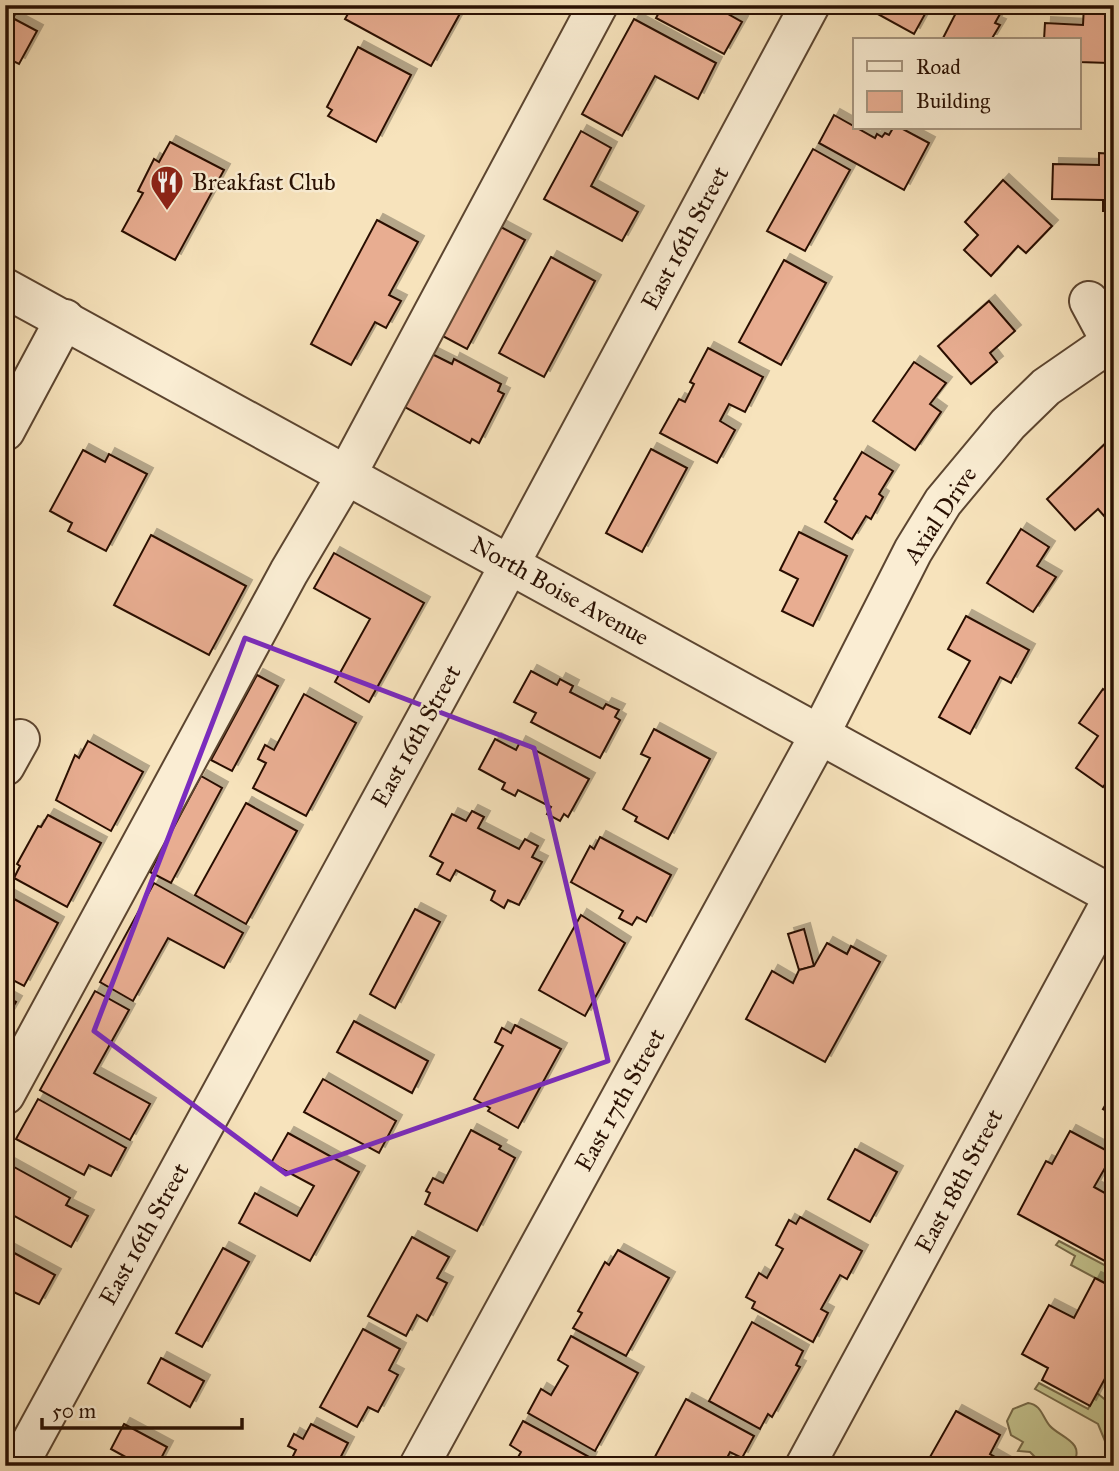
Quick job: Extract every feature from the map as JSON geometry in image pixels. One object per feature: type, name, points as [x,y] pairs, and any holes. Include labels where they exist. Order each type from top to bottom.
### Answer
[{"type":"street","points":[[5,1095],[289,572],[347,474],[598,5]]},
{"type":"street","name":"East 16th Street","points":[[18,1466],[510,564],[810,5]]},
{"type":"street","name":"North Boise Avenue","points":[[5,288],[1114,896]]},
{"type":"street","points":[[1089,301],[1112,341]]},
{"type":"street","points":[[5,430],[65,319]]},
{"type":"street","name":"Axial Drive","points":[[820,734],[913,551],[943,502],[1008,424],[1046,387],[1112,341]]},
{"type":"street","name":"East 17th Street","points":[[419,1466],[820,734]]},
{"type":"street","name":"East 18th Street","points":[[805,1466],[1114,896]]},
{"type":"highlighted area","points":[[245,638],[534,748],[608,1061],[286,1174],[94,1031]]},
{"type":"shaded area","points":[[1059,1241],[1114,1270],[1114,1288],[1071,1265],[1075,1256],[1056,1245]]},
{"type":"shaded area","points":[[1039,1383],[1088,1409],[1097,1393],[1114,1407],[1114,1463],[1098,1424],[1035,1389]]},
{"type":"shaded area","points":[[1028,1403],[1036,1406],[1050,1426],[1074,1445],[1076,1457],[1073,1464],[1044,1466],[1030,1452],[1018,1451],[1023,1442],[1011,1435],[1007,1421],[1013,1409]]},
{"type":"building","points":[[5,5],[20,5],[5,33]]},
{"type":"building","points":[[353,5],[458,5],[463,8],[431,66],[345,19]]},
{"type":"building","points":[[663,5],[712,5],[742,22],[724,54],[656,18]]},
{"type":"building","points":[[880,5],[930,5],[914,34],[876,13]]},
{"type":"building","points":[[960,5],[1005,5],[995,23],[1000,25],[992,38],[943,38]]},
{"type":"building","points":[[1084,5],[1111,5],[1109,63],[1080,62],[1080,38],[1044,38],[1045,23],[1083,25]]},
{"type":"building","points":[[5,14],[37,31],[19,64],[5,57]]},
{"type":"building","points":[[634,19],[716,63],[698,99],[655,76],[622,136],[582,114]]},
{"type":"building","points":[[358,47],[411,75],[376,142],[328,116],[332,110],[327,107]]},
{"type":"building","points":[[834,115],[853,126],[853,130],[861,130],[875,138],[877,134],[882,137],[885,133],[889,135],[892,130],[905,130],[929,143],[904,190],[819,143]]},
{"type":"building","points":[[581,131],[611,148],[591,186],[638,212],[622,241],[544,199]]},
{"type":"building","name":"Breakfast Club","points":[[170,142],[224,170],[175,260],[122,231],[143,193],[138,191],[154,159],[159,162]]},
{"type":"building","points":[[813,149],[850,170],[805,251],[767,231]]},
{"type":"building","points":[[1099,153],[1114,154],[1114,211],[1103,211],[1103,200],[1052,199],[1053,164],[1099,165]]},
{"type":"building","points":[[1003,180],[1052,226],[1026,253],[1018,246],[991,276],[964,250],[978,235],[965,222]]},
{"type":"building","points":[[377,220],[418,242],[389,295],[401,301],[386,328],[375,322],[351,365],[311,344]]},
{"type":"building","points":[[497,225],[525,240],[467,349],[439,334]]},
{"type":"building","points":[[551,257],[595,281],[544,377],[499,353]]},
{"type":"building","points":[[784,260],[826,283],[781,365],[739,342]]},
{"type":"building","points":[[989,301],[1015,331],[990,353],[997,362],[971,384],[938,346]]},
{"type":"building","points":[[708,348],[763,377],[745,412],[729,404],[720,421],[735,430],[717,463],[660,433],[679,399],[685,402],[694,384],[690,382]]},
{"type":"building","points":[[424,350],[452,364],[454,359],[501,384],[498,391],[504,394],[479,443],[472,439],[470,443],[396,402]]},
{"type":"building","points":[[914,362],[946,383],[930,404],[941,412],[915,450],[873,421]]},
{"type":"building","points":[[1111,438],[1114,508],[1105,517],[1098,509],[1075,530],[1047,499]]},
{"type":"building","points":[[651,449],[687,468],[642,552],[606,533]]},
{"type":"building","points":[[83,450],[105,462],[109,454],[147,474],[106,551],[68,531],[72,523],[50,511]]},
{"type":"building","points":[[862,452],[893,471],[879,494],[883,497],[871,519],[866,516],[852,539],[825,522],[837,501],[834,499]]},
{"type":"building","points":[[1021,529],[1049,547],[1037,566],[1056,577],[1033,612],[987,583]]},
{"type":"building","points":[[799,532],[847,556],[813,626],[782,611],[798,579],[780,570]]},
{"type":"building","points":[[151,535],[246,586],[209,655],[114,605]]},
{"type":"building","points":[[334,553],[424,603],[369,702],[335,682],[370,619],[314,588]]},
{"type":"building","points":[[966,616],[1029,650],[1011,683],[1000,677],[970,734],[939,717],[970,661],[948,649]]},
{"type":"building","points":[[531,671],[557,685],[560,679],[573,686],[570,692],[603,709],[606,704],[619,710],[615,717],[620,720],[600,758],[531,722],[536,713],[514,702]]},
{"type":"building","points":[[257,675],[278,686],[232,771],[211,760]]},
{"type":"building","points":[[1103,689],[1114,697],[1114,772],[1103,787],[1076,768],[1098,736],[1079,723]]},
{"type":"building","points":[[304,694],[356,723],[306,816],[253,788],[266,763],[258,759],[265,745],[274,750]]},
{"type":"building","points":[[654,729],[710,759],[668,839],[635,821],[637,817],[623,809],[650,758],[641,754]]},
{"type":"building","points":[[495,739],[516,750],[520,742],[589,779],[568,817],[564,814],[560,821],[547,814],[551,807],[518,790],[515,796],[502,789],[505,783],[479,769]]},
{"type":"building","points":[[88,741],[143,772],[111,831],[56,800],[75,755],[79,758]]},
{"type":"building","points":[[201,776],[222,788],[171,883],[150,872]]},
{"type":"building","points":[[246,803],[297,831],[246,924],[195,895]]},
{"type":"building","points":[[472,811],[484,817],[478,828],[519,849],[525,839],[538,846],[532,857],[542,862],[519,905],[508,900],[504,908],[491,900],[495,891],[456,870],[450,881],[437,874],[443,863],[430,856],[452,814],[466,821]]},
{"type":"building","points":[[48,815],[101,843],[67,907],[14,878],[20,866],[17,864],[38,826],[41,827]]},
{"type":"building","points":[[600,837],[671,875],[646,922],[637,917],[632,925],[619,918],[623,911],[571,882],[590,846],[594,849]]},
{"type":"building","points":[[154,883],[243,933],[224,968],[168,938],[133,1001],[100,982]]},
{"type":"building","points":[[5,894],[58,923],[24,986],[5,976]]},
{"type":"building","points":[[415,909],[440,922],[395,1008],[370,994]]},
{"type":"building","points":[[581,915],[625,943],[585,1016],[539,990]]},
{"type":"building","points":[[804,929],[814,966],[799,970],[788,934]]},
{"type":"building","points":[[827,943],[847,954],[851,946],[880,962],[825,1062],[746,1019],[772,971],[793,983],[799,970],[814,966]]},
{"type":"building","points":[[95,991],[129,1010],[94,1073],[150,1104],[130,1140],[40,1090]]},
{"type":"building","points":[[5,996],[16,1002],[5,1021]]},
{"type":"building","points":[[354,1021],[428,1061],[412,1093],[337,1052]]},
{"type":"building","points":[[515,1025],[561,1049],[518,1128],[488,1111],[490,1108],[474,1099],[503,1046],[495,1042],[502,1028],[511,1033]]},
{"type":"building","points":[[323,1079],[396,1121],[379,1153],[304,1112]]},
{"type":"building","points":[[1114,1090],[1114,1115],[1103,1109]]},
{"type":"building","points":[[38,1099],[126,1148],[111,1176],[89,1165],[84,1175],[16,1139]]},
{"type":"building","points":[[471,1130],[501,1146],[499,1149],[515,1158],[477,1231],[425,1204],[430,1193],[426,1191],[433,1178],[443,1183]]},
{"type":"building","points":[[1070,1131],[1113,1154],[1094,1187],[1114,1198],[1114,1266],[1018,1214],[1046,1161],[1052,1164]]},
{"type":"building","points":[[288,1133],[359,1172],[310,1261],[239,1223],[255,1193],[297,1216],[314,1186],[271,1163]]},
{"type":"building","points":[[855,1149],[897,1172],[870,1222],[828,1199]]},
{"type":"building","points":[[5,1162],[70,1198],[66,1205],[88,1216],[71,1247],[5,1211]]},
{"type":"building","points":[[800,1217],[862,1251],[847,1279],[840,1275],[821,1309],[828,1313],[813,1342],[752,1308],[755,1302],[746,1297],[759,1273],[767,1278],[783,1249],[776,1245],[789,1220],[796,1224]]},
{"type":"building","points":[[412,1237],[449,1257],[437,1278],[447,1283],[427,1321],[417,1315],[406,1336],[368,1316]]},
{"type":"building","points":[[5,1248],[55,1275],[39,1304],[5,1288]]},
{"type":"building","points":[[223,1248],[249,1262],[202,1347],[176,1333]]},
{"type":"building","points":[[618,1250],[669,1278],[626,1356],[573,1328],[582,1313],[578,1311],[605,1262],[609,1265]]},
{"type":"building","points":[[1095,1278],[1114,1288],[1114,1362],[1090,1406],[1042,1380],[1048,1368],[1022,1354],[1049,1305],[1074,1318]]},
{"type":"building","points":[[752,1322],[803,1351],[796,1365],[800,1367],[772,1417],[768,1414],[760,1429],[709,1401]]},
{"type":"building","points":[[363,1329],[400,1349],[389,1370],[398,1375],[378,1412],[368,1407],[357,1427],[320,1407]]},
{"type":"building","points":[[571,1336],[638,1373],[595,1451],[528,1413],[541,1389],[551,1395],[568,1366],[558,1360]]},
{"type":"building","points":[[161,1358],[204,1381],[190,1407],[148,1383]]},
{"type":"building","points":[[686,1399],[754,1436],[742,1458],[730,1452],[723,1466],[650,1466]]},
{"type":"building","points":[[956,1411],[1000,1435],[990,1454],[1011,1466],[947,1466],[930,1457]]},
{"type":"building","points":[[523,1421],[591,1458],[587,1466],[513,1466],[521,1452],[510,1445]]},
{"type":"building","points":[[124,1424],[167,1447],[157,1466],[142,1466],[111,1449]]},
{"type":"building","points":[[311,1424],[348,1443],[337,1464],[340,1466],[288,1466],[296,1450],[288,1446],[294,1434],[303,1439]]},
{"type":"place","name":"Breakfast Club","points":[[167,212]]}]
